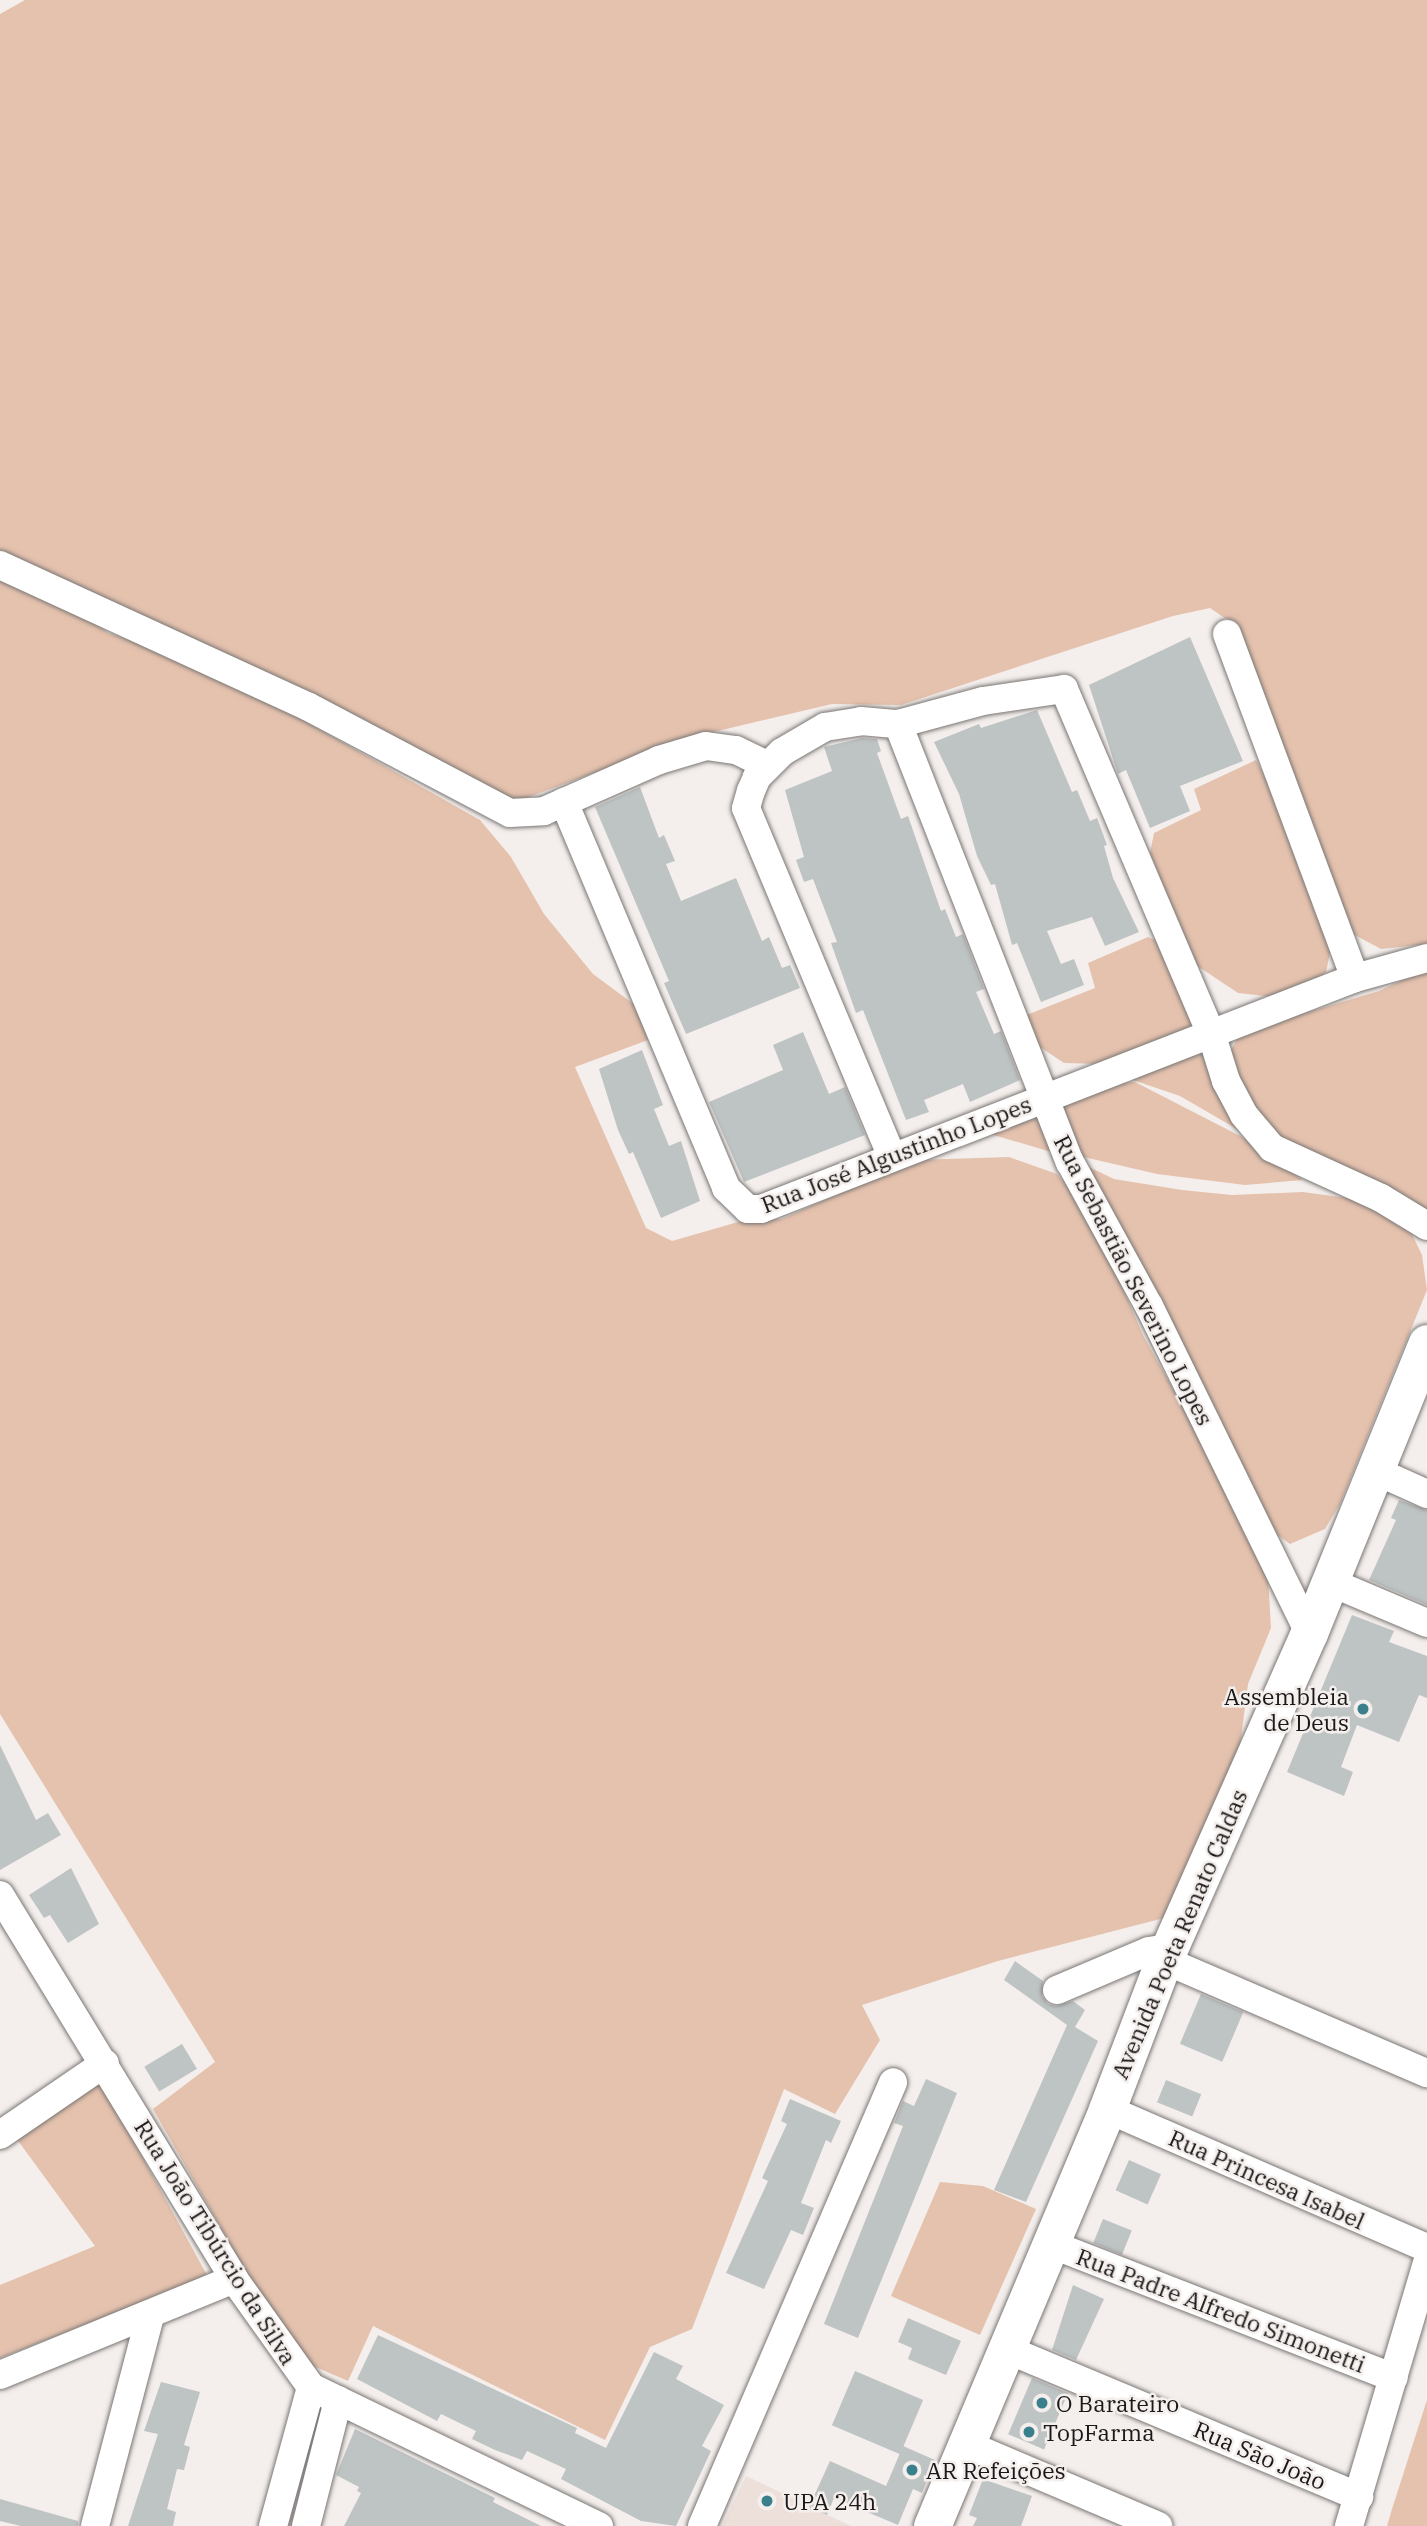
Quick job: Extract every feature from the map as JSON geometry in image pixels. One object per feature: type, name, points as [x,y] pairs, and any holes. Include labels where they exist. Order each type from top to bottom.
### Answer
[{"type":"main road","name":"Avenida Poeta Renato Caldas","points":[[932,2526],[1048,2243],[1107,2109],[1166,1954],[1309,1633],[1426,1348]]},
{"type":"street","points":[[0,565],[307,706],[492,806],[528,815],[659,760],[706,746],[736,750],[767,765]]},
{"type":"street","points":[[1227,634],[1355,978]]},
{"type":"street","points":[[892,1157],[746,808],[757,777],[795,742],[825,727],[861,721],[898,724],[984,701],[1064,688],[1211,1033],[1226,1081],[1257,1134],[1272,1148],[1381,1198],[1427,1226]]},
{"type":"street","name":"Rua Sebastião Severino Lopes","points":[[898,724],[1070,1162],[1149,1306],[1309,1633]]},
{"type":"street","name":"Rua José Algustinho Lopes","points":[[564,802],[726,1188],[737,1202],[761,1209],[1355,978],[1427,958]]},
{"type":"street","points":[[1376,1471],[1427,1494]]},
{"type":"street","points":[[1330,1582],[1427,1623]]},
{"type":"street","name":"Rua João Tibúrcio da Silva","points":[[3,1908],[105,2063],[234,2279],[311,2387],[599,2526]]},
{"type":"street","points":[[1057,1990],[1149,1951],[1166,1954],[1427,2073]]},
{"type":"street","points":[[0,2134],[105,2063]]},
{"type":"street","points":[[702,2526],[893,2082]]},
{"type":"street","name":"Rua Princesa Isabel","points":[[1107,2109],[1427,2248]]},
{"type":"street","name":"Rua Padre Alfredo Simonetti","points":[[1048,2243],[1394,2378]]},
{"type":"street","points":[[1349,2526],[1427,2263]]},
{"type":"street","points":[[0,2375],[150,2317],[234,2279]]},
{"type":"street","points":[[95,2526],[150,2317]]},
{"type":"street","name":"Rua São João","points":[[1006,2349],[1359,2497]]},
{"type":"street","points":[[273,2526],[311,2387]]},
{"type":"street","points":[[306,2526],[338,2400]]},
{"type":"street","points":[[966,2444],[1158,2526]]},
{"type":"shaded area","points":[[25,0],[1427,0],[1427,944],[1381,949],[1351,933],[1235,625],[1210,608],[1173,616],[901,705],[832,704],[688,738],[518,801],[0,559],[0,14]]},
{"type":"shaded area","points":[[0,579],[96,623],[108,633],[204,664],[480,820],[511,857],[544,914],[593,974],[639,1008],[648,1040],[575,1067],[646,1228],[672,1241],[738,1222],[782,1219],[914,1160],[1009,1157],[1057,1174],[1089,1211],[1143,1335],[1219,1473],[1268,1576],[1271,1628],[1248,1684],[1240,1745],[1164,1918],[998,1961],[862,2005],[880,2040],[835,2114],[784,2089],[692,2329],[650,2347],[605,2440],[373,2326],[348,2381],[304,2362],[284,2339],[153,2109],[215,2062],[0,1714]]},
{"type":"shaded area","points":[[1256,760],[1281,808],[1331,948],[1326,972],[1307,990],[1282,998],[1238,993],[1193,963],[1150,853],[1154,833],[1201,810],[1194,789]]},
{"type":"shaded area","points":[[1148,937],[1155,940],[1173,971],[1192,1023],[1180,1038],[1103,1064],[1064,1063],[1034,1043],[1024,1016],[1095,988],[1088,963]]},
{"type":"shaded area","points":[[1427,969],[1427,1216],[1271,1140],[1242,1106],[1231,1050],[1241,1032],[1379,991]]},
{"type":"shaded area","points":[[1202,1042],[1242,1132],[1180,1096],[1124,1077]]},
{"type":"shaded area","points":[[1135,1082],[1242,1137],[1303,1180],[1245,1185],[1157,1174],[1075,1155],[1056,1111],[1088,1086]]},
{"type":"shaded area","points":[[1036,1110],[1058,1154],[980,1131]]},
{"type":"shaded area","points":[[1089,1167],[1114,1179],[1182,1190],[1232,1195],[1303,1192],[1347,1198],[1380,1208],[1409,1228],[1422,1255],[1427,1290],[1340,1504],[1325,1529],[1290,1544],[1276,1534]]},
{"type":"shaded area","points":[[101,2081],[208,2277],[0,2358],[0,2285],[95,2246],[16,2138]]},
{"type":"shaded area","points":[[940,2182],[983,2186],[1036,2209],[980,2335],[891,2296]]},
{"type":"shaded area","points":[[1427,2400],[1427,2526],[1387,2526],[1392,2509]]},
{"type":"shaded area","name":"UPA 24h","points":[[746,2476],[851,2526],[722,2526]]},
{"type":"building","points":[[1190,637],[1243,761],[1180,786],[1190,811],[1150,828],[1126,770],[1118,774],[1089,685]]},
{"type":"building","points":[[1037,710],[1072,792],[1077,790],[1090,821],[1097,818],[1107,845],[1104,846],[1113,878],[1139,932],[1105,946],[1092,917],[1047,931],[1061,964],[1074,959],[1084,985],[1041,1002],[1017,943],[1012,945],[995,884],[991,885],[977,856],[959,794],[934,742],[979,724],[981,728]]},
{"type":"building","points":[[862,738],[877,739],[881,751],[877,753],[901,819],[908,816],[941,911],[945,909],[956,937],[963,934],[984,989],[976,992],[994,1034],[1001,1031],[1020,1080],[970,1102],[963,1084],[924,1100],[929,1112],[906,1120],[863,1010],[856,1013],[831,943],[837,942],[813,879],[804,882],[796,860],[804,857],[785,790],[832,771],[824,747]]},
{"type":"building","points":[[640,787],[659,838],[664,835],[675,861],[666,864],[681,901],[736,878],[762,941],[769,937],[782,968],[790,965],[800,988],[686,1034],[664,983],[669,981],[595,807]]},
{"type":"building","points":[[803,1032],[829,1094],[845,1087],[865,1135],[744,1182],[709,1102],[783,1070],[773,1045]]},
{"type":"building","points":[[642,1050],[663,1105],[654,1109],[669,1146],[681,1141],[700,1201],[661,1218],[633,1152],[629,1154],[618,1130],[599,1069]]},
{"type":"building","points":[[1399,1500],[1427,1510],[1427,1605],[1369,1580],[1396,1520],[1391,1518]]},
{"type":"building","points":[[1352,1615],[1394,1631],[1389,1642],[1427,1656],[1427,1698],[1419,1695],[1399,1742],[1357,1725],[1341,1767],[1353,1772],[1344,1796],[1287,1772]]},
{"type":"building","points":[[0,1745],[36,1820],[48,1813],[61,1835],[0,1870]]},
{"type":"building","points":[[71,1868],[99,1924],[68,1943],[50,1915],[44,1918],[29,1895]]},
{"type":"building","points":[[1015,1961],[1043,1981],[1042,1996],[1048,2004],[1056,2006],[1073,2001],[1085,2010],[1075,2027],[1098,2041],[1026,2202],[994,2190],[1067,2025],[1004,1980]]},
{"type":"building","points":[[1201,1994],[1243,2012],[1222,2062],[1180,2044]]},
{"type":"building","points":[[182,2044],[197,2069],[159,2092],[144,2067]]},
{"type":"building","points":[[926,2079],[957,2093],[858,2338],[824,2324],[903,2126],[894,2123],[903,2101],[914,2106]]},
{"type":"building","points":[[1166,2080],[1201,2094],[1192,2116],[1157,2102]]},
{"type":"building","points":[[790,2099],[841,2121],[831,2143],[826,2140],[801,2203],[814,2208],[803,2235],[791,2230],[764,2289],[726,2273],[768,2181],[762,2178],[787,2124],[781,2121]]},
{"type":"building","points":[[1129,2160],[1161,2174],[1148,2204],[1116,2190]]},
{"type":"building","points":[[1103,2219],[1132,2231],[1122,2255],[1093,2243]]},
{"type":"building","points":[[1073,2285],[1104,2299],[1076,2360],[1052,2350]]},
{"type":"building","points":[[908,2318],[961,2341],[946,2375],[908,2359],[912,2348],[898,2342]]},
{"type":"building","points":[[378,2335],[577,2428],[575,2433],[606,2448],[654,2352],[683,2366],[676,2379],[724,2405],[702,2446],[711,2451],[676,2526],[641,2521],[561,2479],[566,2469],[527,2451],[522,2460],[495,2450],[472,2439],[476,2431],[441,2414],[437,2421],[357,2379]]},
{"type":"building","points":[[855,2371],[923,2400],[900,2454],[832,2425]]},
{"type":"building","name":"O Barateiro","points":[[1032,2378],[1068,2393],[1044,2449],[1008,2434]]},
{"type":"building","points":[[161,2382],[200,2392],[184,2445],[190,2447],[184,2470],[177,2469],[167,2509],[176,2512],[173,2526],[128,2526],[158,2434],[144,2431]]},
{"type":"building","points":[[355,2429],[495,2498],[493,2502],[541,2526],[344,2526],[361,2493],[357,2491],[359,2487],[336,2475]]},
{"type":"building","points":[[903,2446],[935,2460],[922,2493],[913,2489],[898,2525],[834,2498],[827,2515],[809,2507],[830,2461],[886,2486]]},
{"type":"building","points":[[983,2479],[1032,2496],[1021,2526],[973,2526],[977,2518],[969,2515]]},
{"type":"building","points":[[0,2499],[78,2521],[78,2526],[21,2526],[0,2521]]},
{"type":"place","name":"Assembleia de Deus","points":[[1363,1709]]},
{"type":"place","name":"O Barateiro","points":[[1042,2403]]},
{"type":"place","name":"TopFarma","points":[[1029,2432]]},
{"type":"place","name":"AR Refeições","points":[[912,2470]]},
{"type":"place","name":"UPA 24h","points":[[767,2501]]}]
